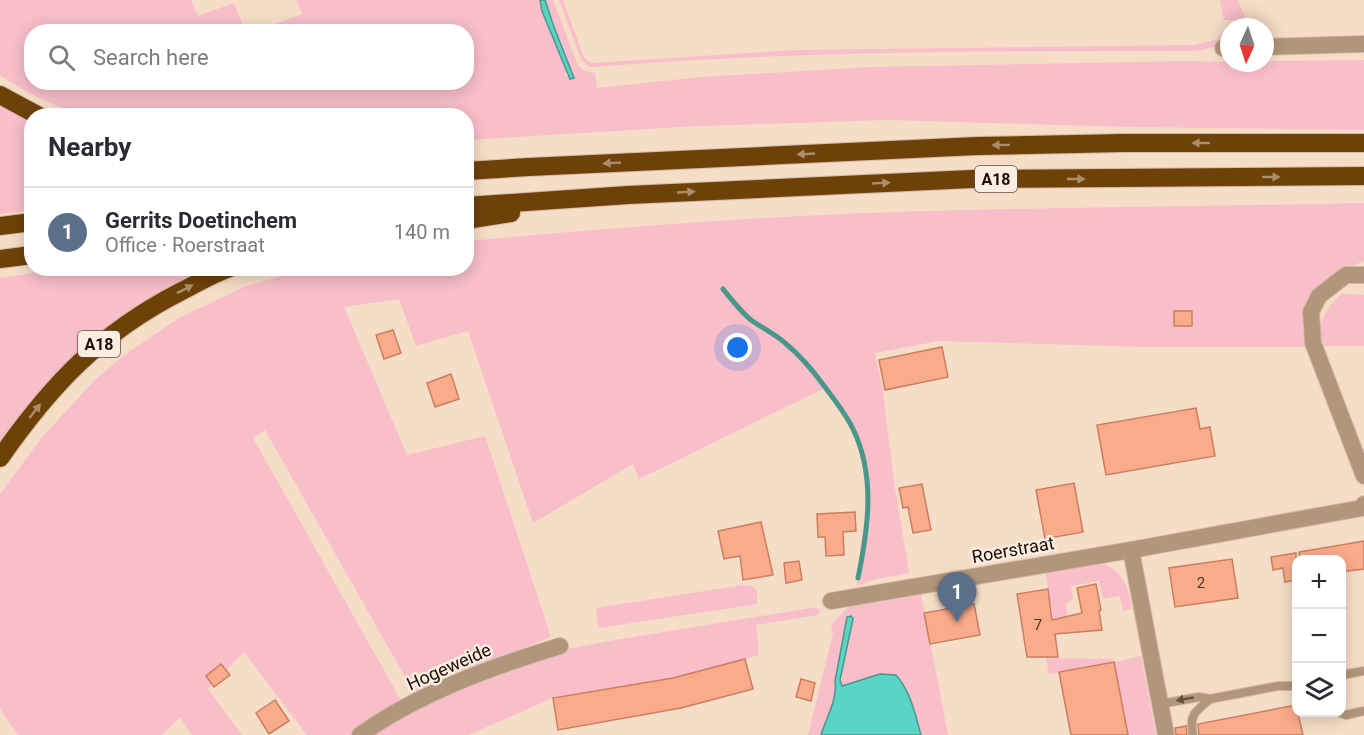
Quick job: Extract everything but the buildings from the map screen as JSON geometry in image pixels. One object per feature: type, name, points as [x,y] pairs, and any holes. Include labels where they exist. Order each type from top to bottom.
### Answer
[{"type":"highway","points":[[0,95],[24,108]]},
{"type":"highway","name":"A18","points":[[474,170],[977,146],[1123,143],[1364,143]]},
{"type":"highway","name":"A18","points":[[474,166],[529,166]]},
{"type":"highway","name":"A18","points":[[474,205],[628,195],[972,179],[1364,176]]},
{"type":"highway","name":"A18","points":[[474,219],[628,195]]},
{"type":"highway","points":[[0,226],[24,223]]},
{"type":"highway","points":[[0,259],[24,256]]},
{"type":"highway","name":"A18","points":[[0,458],[73,367],[105,339],[171,296],[213,276]]},
{"type":"street","points":[[1274,47],[1364,44]]},
{"type":"street","points":[[1364,275],[1346,275],[1319,296],[1311,312],[1313,343],[1364,476]]},
{"type":"street","name":"Roerstraat","points":[[831,601],[1362,508],[1364,504]]},
{"type":"street","points":[[1131,550],[1166,735]]},
{"type":"street","name":"Hogeweide","points":[[360,735],[398,711],[488,670],[560,646]]},
{"type":"lane","points":[[1346,674],[1364,671]]},
{"type":"lane","points":[[1160,704],[1199,697],[1210,699],[1278,686],[1292,686]]},
{"type":"lane","points":[[1193,735],[1191,719],[1194,713],[1210,699]]},
{"type":"lane","points":[[1346,715],[1364,711]]},
{"type":"shaded area","points":[[0,0],[191,0],[198,16],[234,3],[242,24],[24,24],[24,90],[0,75]]},
{"type":"shaded area","points":[[296,0],[540,0],[542,11],[567,73],[565,74],[570,79],[545,0],[553,0],[578,66],[585,71],[595,73],[597,88],[701,77],[870,67],[1190,61],[1220,62],[1220,72],[1274,72],[1274,61],[1364,60],[1364,130],[1130,127],[887,120],[698,126],[474,140],[474,108],[60,107],[24,90],[474,90],[474,24],[276,24],[302,14]]},
{"type":"shaded area","points":[[559,0],[563,0],[583,55],[587,61],[593,63],[795,50],[1194,45],[1215,40],[1220,35],[1220,46],[1185,51],[816,55],[589,67],[581,59]]},
{"type":"shaded area","points":[[1220,0],[1238,0],[1245,18],[1224,18]]},
{"type":"shaded area","points":[[0,102],[24,116],[24,211],[0,214]]},
{"type":"shaded area","points":[[1364,203],[1364,261],[1335,273],[1317,292],[1308,347],[1150,347],[938,341],[876,353],[874,350],[882,385],[894,482],[909,573],[876,579],[857,586],[867,527],[866,469],[854,430],[825,388],[639,479],[633,464],[533,523],[468,331],[416,346],[399,299],[344,307],[407,455],[485,436],[551,637],[459,674],[416,696],[265,430],[253,438],[403,704],[352,735],[307,735],[244,652],[208,689],[242,735],[192,735],[180,717],[162,735],[18,735],[0,709],[0,494],[43,436],[97,378],[126,354],[179,318],[246,286],[282,276],[474,276],[474,240],[759,218],[1012,209]]},
{"type":"shaded area","points":[[24,274],[197,276],[152,299],[0,447],[0,278]]},
{"type":"shaded area","points":[[1341,294],[1364,295],[1364,346],[1323,346],[1320,331],[1323,317]]},
{"type":"shaded area","points":[[1101,563],[1120,575],[1129,594],[1132,609],[1123,611],[1120,596],[1103,599],[1099,581],[1071,586],[1073,598],[1066,605],[1070,631],[1056,633],[1045,571]]},
{"type":"shaded area","points":[[743,585],[752,586],[757,591],[757,604],[599,628],[596,608]]},
{"type":"shaded area","points":[[921,593],[948,735],[921,735],[911,701],[858,680],[842,687],[840,680],[853,619],[851,616],[847,618],[831,708],[821,735],[808,735],[833,633],[831,625],[848,607]]},
{"type":"shaded area","points":[[810,608],[821,611],[817,615],[756,625],[759,655],[673,678],[553,698],[468,735],[367,735],[473,682],[548,653]]},
{"type":"shaded area","points":[[1141,656],[1156,735],[1128,735],[1114,662]]},
{"type":"shaded area","points":[[1046,658],[1113,659],[1114,662],[1049,674]]},
{"type":"water","points":[[540,0],[545,0],[574,78],[570,79],[542,11]]},
{"type":"water","points":[[851,616],[853,619],[840,680],[842,686],[880,674],[896,675],[909,696],[921,735],[821,735],[833,702],[847,617]]},
{"type":"waterway","points":[[723,289],[747,317],[781,340],[801,358],[836,402],[853,429],[865,465],[868,503],[865,541],[858,578]]},
{"type":"place","name":"Gerrits Doetinchem","points":[[957,622]]}]
